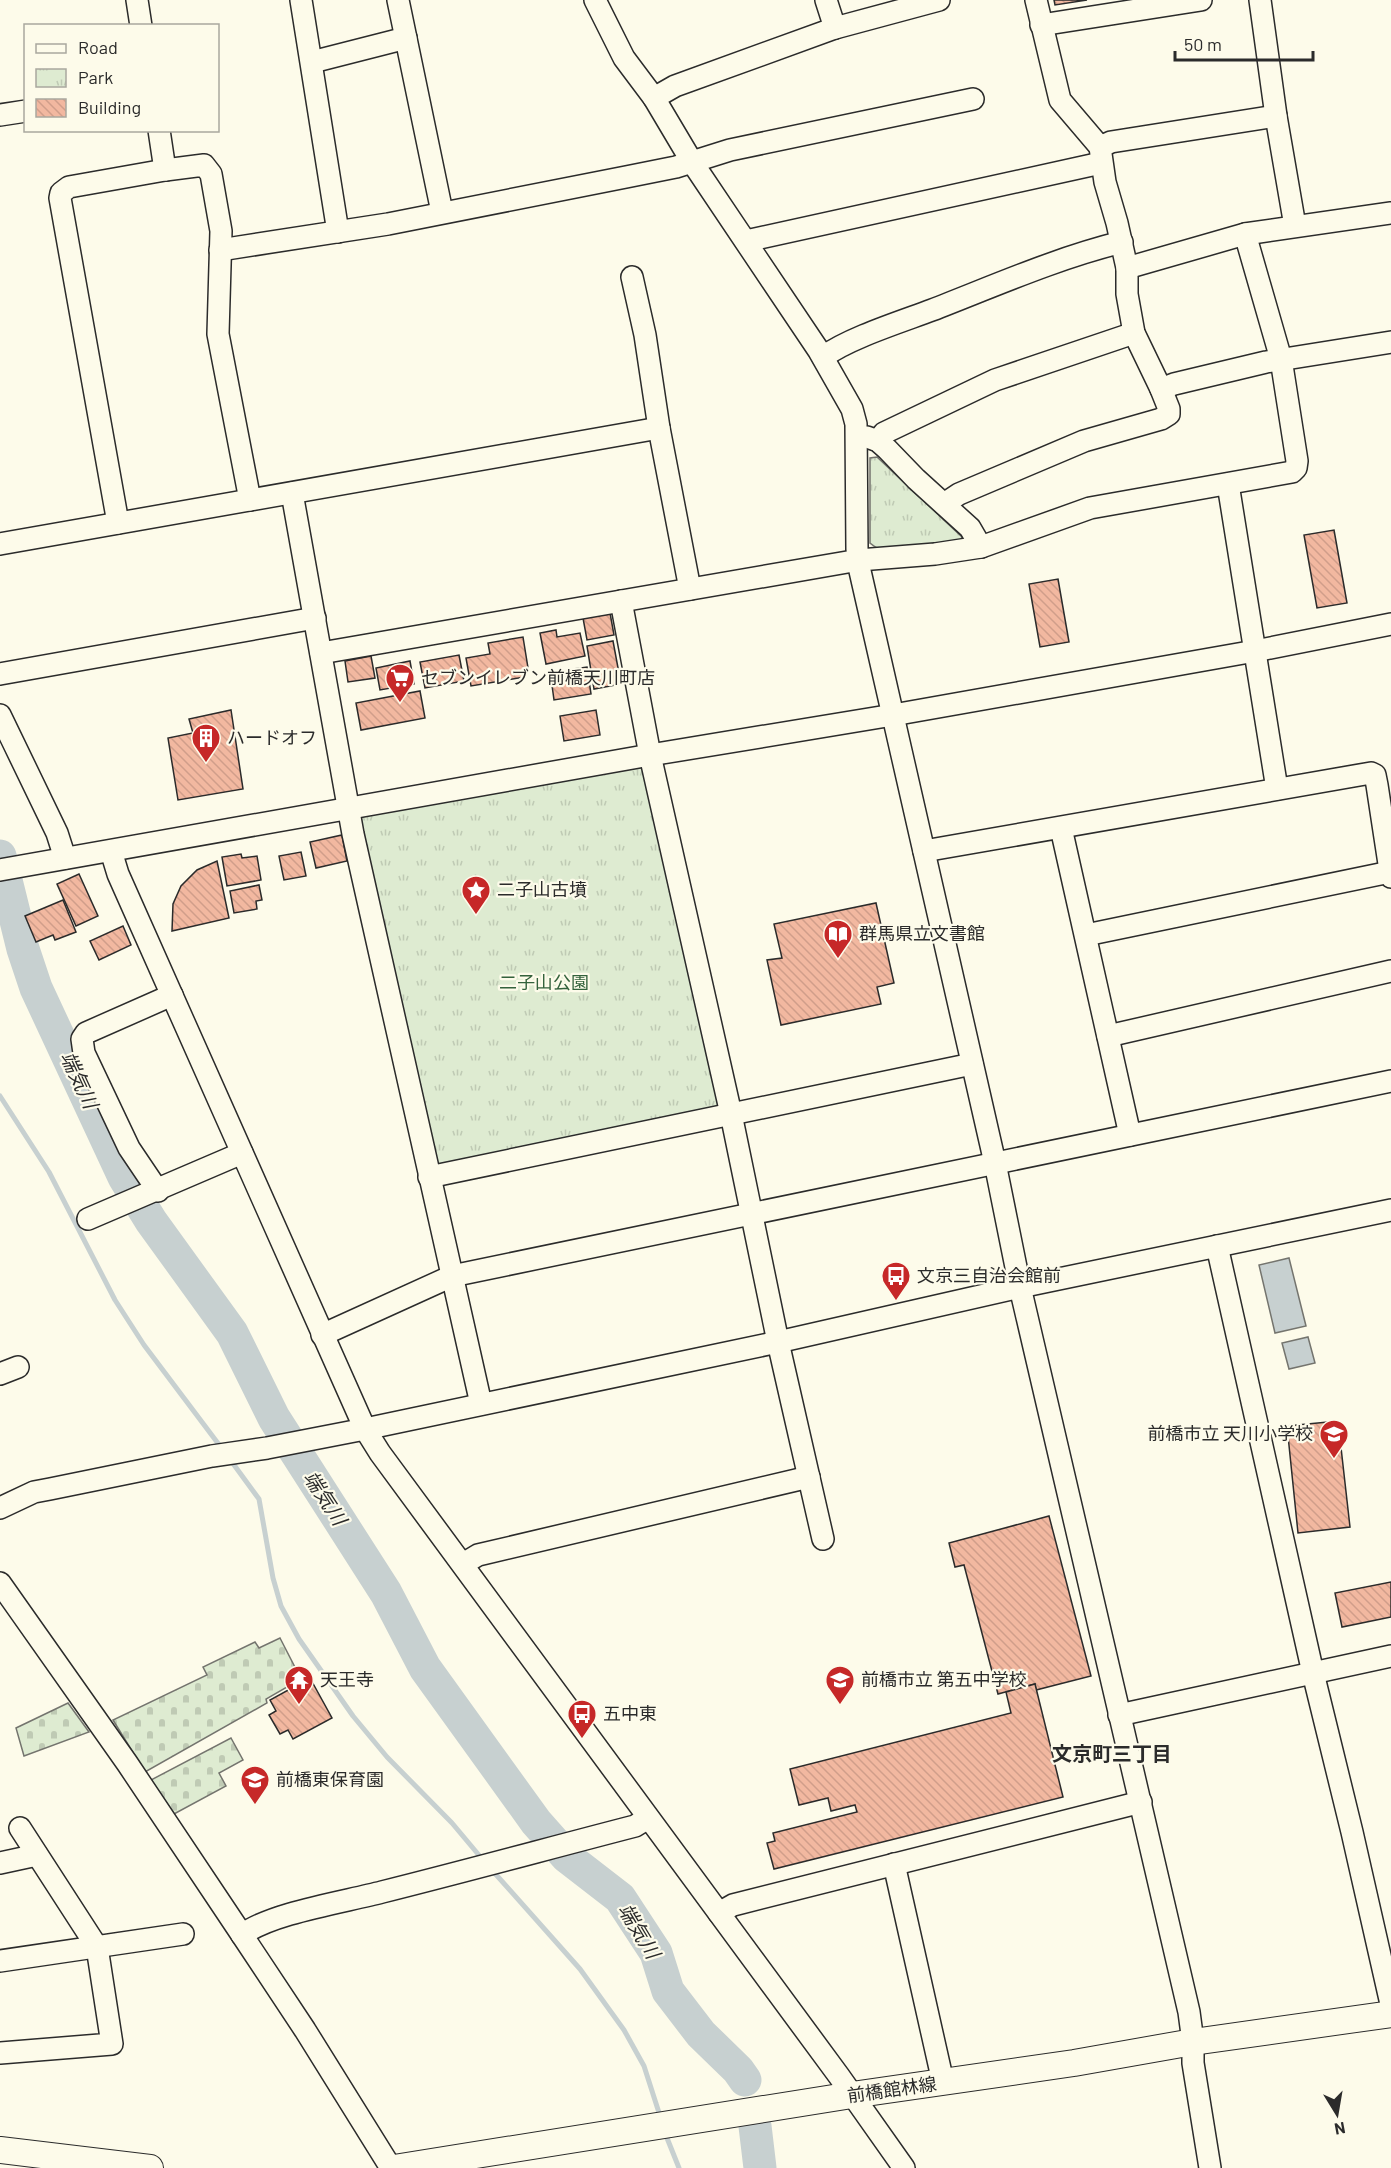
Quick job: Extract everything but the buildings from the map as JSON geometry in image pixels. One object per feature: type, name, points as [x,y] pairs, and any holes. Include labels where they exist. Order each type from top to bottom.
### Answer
[{"type":"main road","name":"前橋館林線","points":[[393,2168],[852,2095],[1074,2063],[1193,2042],[1391,2014]]},
{"type":"main road","points":[[0,2150],[91,2165],[150,2168]]},
{"type":"street","points":[[137,0],[141,24]]},
{"type":"street","points":[[301,0],[338,232]]},
{"type":"street","points":[[398,0],[442,212]]},
{"type":"street","points":[[594,0],[624,58],[654,98],[692,162],[823,357],[852,409],[857,436],[859,560],[892,715],[995,1163],[1020,1287],[1189,2012],[1193,2063],[1210,2168]]},
{"type":"street","points":[[826,0],[835,28]]},
{"type":"street","points":[[654,98],[675,86],[835,28],[939,0]]},
{"type":"street","points":[[944,504],[959,494],[1084,441],[1166,417],[1169,414],[1161,389],[1134,333],[1127,294],[1127,268],[1101,155],[1060,100],[1036,0]]},
{"type":"street","points":[[1041,25],[1149,4],[1201,0]]},
{"type":"street","points":[[1260,0],[1276,116],[1295,226]]},
{"type":"street","points":[[312,62],[406,38]]},
{"type":"street","points":[[220,250],[388,224],[636,175],[692,162],[730,150],[973,99]]},
{"type":"street","points":[[0,115],[24,111]]},
{"type":"street","points":[[746,242],[1101,155],[1111,142],[1276,116]]},
{"type":"street","points":[[159,132],[165,170]]},
{"type":"street","points":[[118,523],[60,198],[61,193],[69,187],[165,170],[204,165],[209,169],[214,185],[221,231],[218,334],[250,500]]},
{"type":"street","points":[[1127,268],[1245,234],[1391,213]]},
{"type":"street","points":[[321,653],[859,560],[945,553],[981,547],[1089,508],[1286,474],[1296,468],[1281,359],[1245,234]]},
{"type":"street","points":[[823,357],[832,350],[895,324],[1076,255],[1122,242]]},
{"type":"street","points":[[632,277],[645,335],[690,589]]},
{"type":"street","points":[[878,441],[885,433],[995,380],[1134,333]]},
{"type":"street","points":[[1161,389],[1281,359],[1391,342]]},
{"type":"street","points":[[0,544],[660,428]]},
{"type":"street","points":[[857,436],[870,437],[878,441],[970,528],[981,547]]},
{"type":"street","points":[[1228,484],[1277,789]]},
{"type":"street","points":[[292,493],[349,809],[481,1404]]},
{"type":"street","points":[[621,601],[650,755],[823,1539]]},
{"type":"street","points":[[0,674],[315,618]]},
{"type":"street","points":[[0,870],[1256,651],[1391,624]]},
{"type":"street","points":[[0,715],[57,834],[65,858]]},
{"type":"street","points":[[924,851],[1365,774],[1374,775],[1391,877]]},
{"type":"street","points":[[1061,828],[1130,1135]]},
{"type":"street","points":[[111,851],[118,874],[364,1429],[904,2168]]},
{"type":"street","points":[[1086,935],[1390,872]]},
{"type":"street","points":[[1108,1036],[1391,971]]},
{"type":"street","points":[[158,1191],[129,1148],[84,1053],[82,1039],[86,1033],[172,995]]},
{"type":"street","points":[[429,1177],[972,1064]]},
{"type":"street","points":[[322,1335],[452,1276],[1391,1081]]},
{"type":"street","points":[[88,1219],[158,1191],[242,1153]]},
{"type":"street","points":[[0,1508],[34,1492],[212,1456],[364,1429],[778,1342],[1020,1287],[1391,1210]]},
{"type":"street","points":[[1217,1246],[1313,1673],[1391,2004]]},
{"type":"street","points":[[463,1564],[478,1555],[809,1477]]},
{"type":"street","points":[[0,1583],[127,1764],[242,1935],[393,2168]]},
{"type":"street","points":[[1119,1715],[1391,1656]]},
{"type":"street","points":[[719,1913],[733,1905],[1141,1802]]},
{"type":"street","points":[[242,1935],[250,1929],[279,1918],[635,1826],[648,1818]]},
{"type":"street","points":[[0,2053],[112,2044],[97,1947],[20,1828]]},
{"type":"street","points":[[0,1863],[37,1855]]},
{"type":"street","points":[[894,1864],[943,2082]]},
{"type":"street","points":[[0,1961],[183,1934]]},
{"type":"green space","points":[[877,457],[962,537],[959,543],[878,549],[870,543],[870,458]]},
{"type":"green space","name":"二子山公園","points":[[650,755],[731,1114],[429,1177],[349,809]]},
{"type":"green space","points":[[280,1638],[301,1679],[266,1699],[267,1703],[145,1772],[113,1720],[207,1675],[203,1667],[255,1642],[259,1648]]},
{"type":"green space","points":[[68,1703],[89,1732],[24,1756],[16,1728]]},
{"type":"green space","points":[[231,1738],[243,1760],[219,1773],[226,1786],[174,1814],[151,1780]]},
{"type":"shaded area","points":[[1289,1258],[1306,1326],[1275,1333],[1259,1265]]},
{"type":"shaded area","points":[[1308,1337],[1315,1363],[1289,1369],[1282,1343]]},
{"type":"waterway","name":"端気川","points":[[0,856],[23,949],[36,988],[124,1177],[151,1221],[232,1333],[274,1418],[386,1593],[425,1668],[536,1822],[567,1857],[620,1898],[656,1953],[668,1991],[701,2034],[738,2070],[745,2080]]},
{"type":"waterway","points":[[0,1096],[49,1172],[115,1300],[144,1345],[223,1450]]},
{"type":"waterway","points":[[229,1458],[259,1499],[273,1578],[281,1606],[299,1639],[353,1716],[387,1757],[452,1823],[483,1860]]},
{"type":"waterway","points":[[491,1869],[580,1969],[624,2030],[644,2066],[661,2119]]},
{"type":"waterway","name":"端気川","points":[[755,2126],[760,2168]]},
{"type":"waterway","points":[[665,2133],[679,2168]]},
{"type":"place","name":"セブンイレブン前橋天川町店","points":[[400,704]]},
{"type":"place","name":"ハードオフ","points":[[206,764]]},
{"type":"place","name":"二子山古墳","points":[[476,916]]},
{"type":"place","name":"群馬県立文書館","points":[[838,960]]},
{"type":"place","name":"文京三自治会館前","points":[[896,1302]]},
{"type":"place","name":"前橋市立 天川小学校","points":[[1334,1460]]},
{"type":"place","name":"天王寺","points":[[299,1706]]},
{"type":"place","name":"前橋市立 第五中学校","points":[[840,1706]]},
{"type":"place","name":"五中東","points":[[582,1740]]},
{"type":"place","name":"前橋東保育園","points":[[255,1806]]},
{"type":"district","name":"文京町三丁目","points":[[1112,1754]]}]
